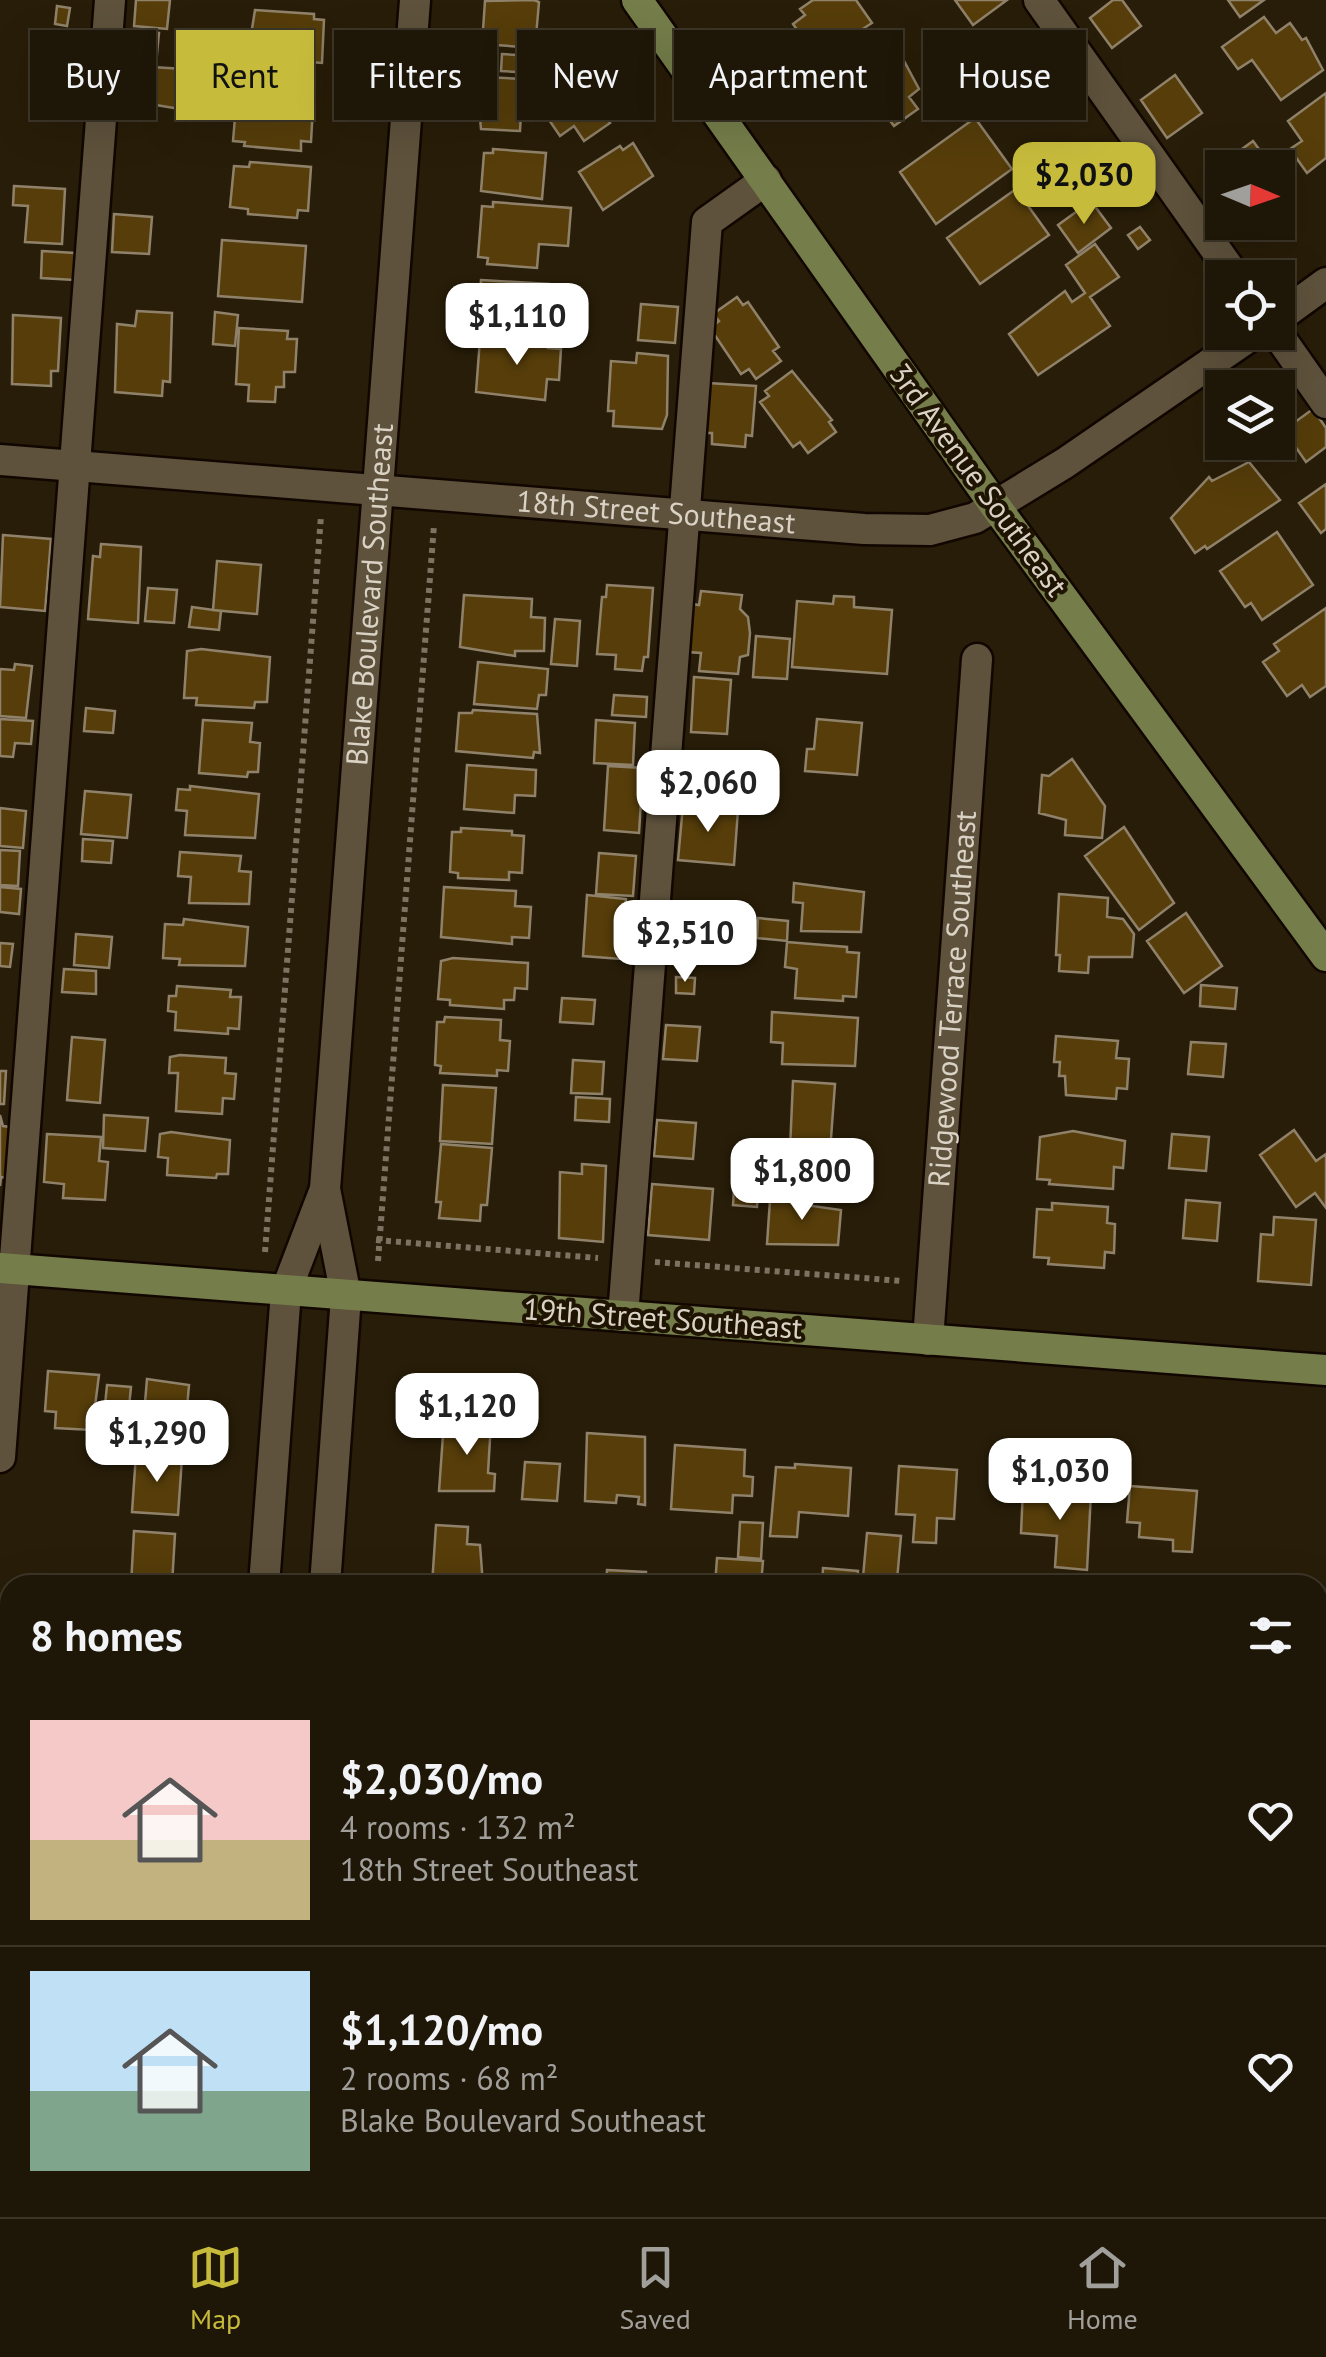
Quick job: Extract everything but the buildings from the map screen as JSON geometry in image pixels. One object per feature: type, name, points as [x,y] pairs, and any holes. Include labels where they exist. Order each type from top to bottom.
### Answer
[{"type":"main road","name":"3rd Avenue Southeast","points":[[637,0],[996,507],[1326,956]]},
{"type":"main road","name":"19th Street Southeast","points":[[7,1269],[1326,1370]]},
{"type":"street","points":[[0,1457],[7,1269],[110,0]]},
{"type":"street","name":"Blake Boulevard Southeast","points":[[326,1575],[346,1296],[325,1189],[415,0]]},
{"type":"street","points":[[1039,0],[1223,260]]},
{"type":"street","points":[[623,1316],[707,222],[766,180]]},
{"type":"street","points":[[1295,306],[1326,283]]},
{"type":"street","name":"18th Street Southeast","points":[[0,460],[896,531],[954,525],[996,507],[1229,350]]},
{"type":"street","points":[[1289,350],[1326,402]]},
{"type":"street","name":"Ridgewood Terrace Southeast","points":[[928,1340],[977,660]]},
{"type":"street","name":"Blake Boulevard Southeast","points":[[265,1575],[286,1291],[325,1189]]},
{"type":"path","points":[[265,1252],[321,510]]},
{"type":"path","points":[[378,1262],[434,519]]}]
